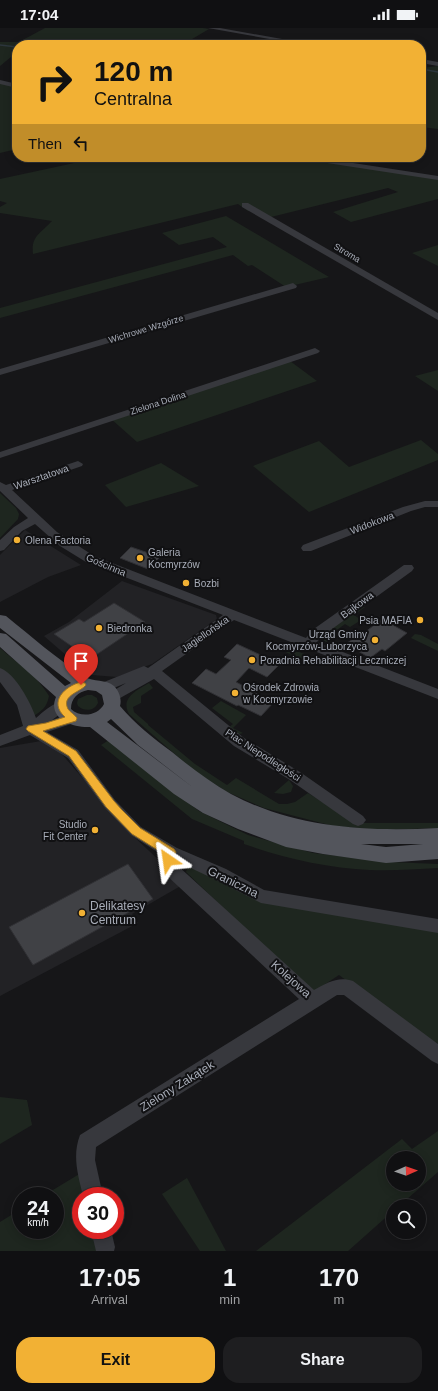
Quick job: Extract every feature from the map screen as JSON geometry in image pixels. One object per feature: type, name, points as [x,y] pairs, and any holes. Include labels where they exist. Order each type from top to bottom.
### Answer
[{"type":"main road","points":[[0,620],[64,671],[84,684]]},
{"type":"main road","points":[[0,638],[82,721],[93,720],[105,715],[110,698]]},
{"type":"main road","points":[[66,706],[75,687],[84,684],[96,685],[110,698],[126,724],[190,776],[226,800],[264,816],[294,826],[360,836],[387,838],[438,836]]},
{"type":"main road","points":[[93,720],[180,789],[210,808],[245,824],[286,839],[342,849],[386,854],[438,851]]},
{"type":"street","points":[[211,28],[283,40]]},
{"type":"street","points":[[426,63],[438,64]]},
{"type":"street","points":[[0,82],[12,85]]},
{"type":"street","points":[[334,162],[438,178]]},
{"type":"street","name":"Stroma","points":[[245,205],[438,317]]},
{"type":"street","name":"Wichrowe Wzgórze","points":[[0,372],[293,286]]},
{"type":"street","name":"Zielona Dolina","points":[[0,455],[315,351]]},
{"type":"street","name":"Warsztatowa","points":[[2,487],[78,464]]},
{"type":"street","name":"Gościnna","points":[[2,487],[35,519],[63,543],[90,559],[232,615]]},
{"type":"street","name":"Widokowa","points":[[307,548],[407,509],[425,504],[438,504]]},
{"type":"street","points":[[0,547],[18,529],[35,519]]},
{"type":"street","name":"Bajkowa","points":[[309,644],[316,634],[408,568]]},
{"type":"street","name":"Jagiellońska","points":[[110,698],[148,677],[154,670],[232,615],[438,694]]},
{"type":"street","name":"Plac Niepodległości","points":[[154,670],[159,677],[239,742],[295,776],[358,820]]},
{"type":"street","points":[[0,673],[16,691],[28,712],[31,729]]},
{"type":"street","points":[[0,741],[31,729],[47,727],[66,706]]},
{"type":"street","name":"Graniczna","points":[[31,729],[73,754],[110,804],[146,838],[170,852],[221,875],[261,896],[438,926]]},
{"type":"street","name":"Kolejowa","points":[[170,852],[168,860],[170,868],[312,1000],[334,987],[347,987],[438,1055]]},
{"type":"street","name":"Zielony Zakątek","points":[[91,1187],[85,1160],[88,1142],[312,1000]]},
{"type":"shaded area","points":[[45,28],[209,29],[190,40],[23,40]]},
{"type":"shaded area","points":[[0,42],[12,42],[12,56],[0,66]]},
{"type":"shaded area","points":[[438,66],[438,129],[426,128],[426,67]]},
{"type":"shaded area","points":[[0,83],[12,86],[12,150],[0,153]]},
{"type":"shaded area","points":[[79,162],[327,162],[438,179],[438,199],[351,222],[333,212],[398,192],[388,188],[267,218],[253,210],[248,211],[238,204],[33,254],[33,243],[35,239],[52,221],[0,213],[0,207],[7,203],[0,201],[0,179]]},
{"type":"shaded area","points":[[226,216],[329,277],[286,287],[252,265],[248,266],[233,255],[0,318],[0,308],[227,247],[213,237],[179,245],[162,233]]},
{"type":"shaded area","points":[[438,245],[438,266],[412,253]]},
{"type":"shaded area","points":[[290,361],[317,381],[137,442],[110,418]]},
{"type":"shaded area","points":[[438,370],[438,391],[415,376]]},
{"type":"shaded area","points":[[421,440],[438,454],[438,460],[309,512],[253,466],[319,441],[349,467]]},
{"type":"shaded area","points":[[161,463],[199,486],[126,507],[105,485]]},
{"type":"shaded area","points":[[0,493],[16,508],[19,514],[18,519],[0,538]]},
{"type":"shaded area","points":[[25,530],[81,565],[48,577],[0,602],[0,555]]},
{"type":"shaded area","points":[[122,581],[216,615],[217,619],[152,664],[117,677],[92,675],[82,669],[44,636],[69,622]]},
{"type":"shaded area","points":[[360,605],[365,607],[354,615],[361,620],[350,627],[345,624],[327,637],[332,641],[329,643],[319,639],[319,637]]},
{"type":"shaded area","points":[[415,634],[421,635],[438,644],[438,651],[411,638]]},
{"type":"shaded area","points":[[277,644],[310,656],[306,661],[274,647]]},
{"type":"shaded area","points":[[0,648],[32,675],[49,696],[44,708],[32,717],[0,668]]},
{"type":"shaded area","points":[[149,683],[153,688],[141,696],[141,703],[133,707],[134,712],[195,764],[227,785],[236,778],[279,804],[295,802],[308,793],[355,823],[438,823],[438,828],[382,830],[333,826],[264,808],[225,791],[193,770],[129,714],[127,708],[128,699],[131,695]]},
{"type":"shaded area","points":[[87,695],[92,695],[97,698],[98,703],[94,708],[89,710],[81,708],[77,703],[78,699]]},
{"type":"shaded area","points":[[221,701],[246,715],[233,728],[243,733],[237,734],[227,729],[233,724],[212,708]]},
{"type":"shaded area","points":[[109,740],[199,811],[248,835],[313,853],[391,862],[438,864],[438,868],[404,870],[354,869],[322,865],[290,858],[244,844],[244,841],[192,819],[101,745]]},
{"type":"shaded area","points":[[41,741],[60,752],[130,833],[184,884],[132,914],[138,923],[0,996],[0,748]]},
{"type":"shaded area","points":[[289,780],[293,786],[291,792],[283,794],[274,793]]},
{"type":"shaded area","points":[[188,865],[258,899],[438,932],[438,1044],[400,1020],[339,975],[312,993],[186,872]]},
{"type":"shaded area","points":[[0,1097],[27,1100],[32,1125],[0,1144]]},
{"type":"shaded area","points":[[438,1131],[438,1172],[426,1182],[426,1151],[386,1151],[402,1139],[412,1149]]},
{"type":"shaded area","points":[[386,1151],[386,1191],[416,1191],[407,1199],[386,1199],[386,1217],[348,1251],[256,1251]]},
{"type":"shaded area","points":[[81,1173],[85,1187],[72,1187],[72,1239],[99,1239],[103,1251],[0,1251],[0,1222],[12,1215],[12,1239],[64,1239],[64,1187],[58,1187]]},
{"type":"shaded area","points":[[187,1178],[226,1251],[200,1251],[162,1194]]},
{"type":"building","name":"Galeria Kocmyrzów","points":[[131,547],[160,557],[148,569],[120,558]]},
{"type":"building","name":"Biedronka","points":[[114,603],[145,622],[90,659],[54,634],[79,619],[84,622]]},
{"type":"building","name":"Urząd Gminy Kocmyrzów-Luborzyca","points":[[382,619],[407,633],[385,651],[382,649],[370,658],[346,644],[362,632],[364,633]]},
{"type":"building","points":[[237,644],[280,664],[267,677],[249,668],[236,682],[274,702],[261,716],[238,705],[237,706],[192,683],[206,669],[216,674],[231,660],[224,657]]},
{"type":"building","name":"Delikatesy Centrum","points":[[128,864],[153,899],[33,965],[9,927]]},
{"type":"waterway","points":[[0,45],[12,46]]},
{"type":"waterway","points":[[426,70],[438,72]]},
{"type":"place","name":"Olena Factoria","points":[[17,540]]},
{"type":"place","name":"Galeria Kocmyrzów","points":[[140,558]]},
{"type":"place","name":"Bozbi","points":[[186,583]]},
{"type":"place","name":"Psia MAFIA","points":[[420,620]]},
{"type":"place","name":"Biedronka","points":[[99,628]]},
{"type":"place","name":"Urząd Gminy Kocmyrzów-Luborzyca","points":[[375,640]]},
{"type":"place","name":"Poradnia Rehabilitacji Leczniczej","points":[[252,660]]},
{"type":"place","name":"Ośrodek Zdrowia w Kocmyrzowie","points":[[235,693]]},
{"type":"place","name":"Studio Fit Center","points":[[95,830]]},
{"type":"place","name":"Delikatesy Centrum","points":[[82,913]]},
{"type":"route","points":[[81,685],[68,692],[63,698],[62,706],[67,715],[72,718],[47,727],[31,729],[73,754],[118,813],[136,831],[170,852],[168,860]]}]
